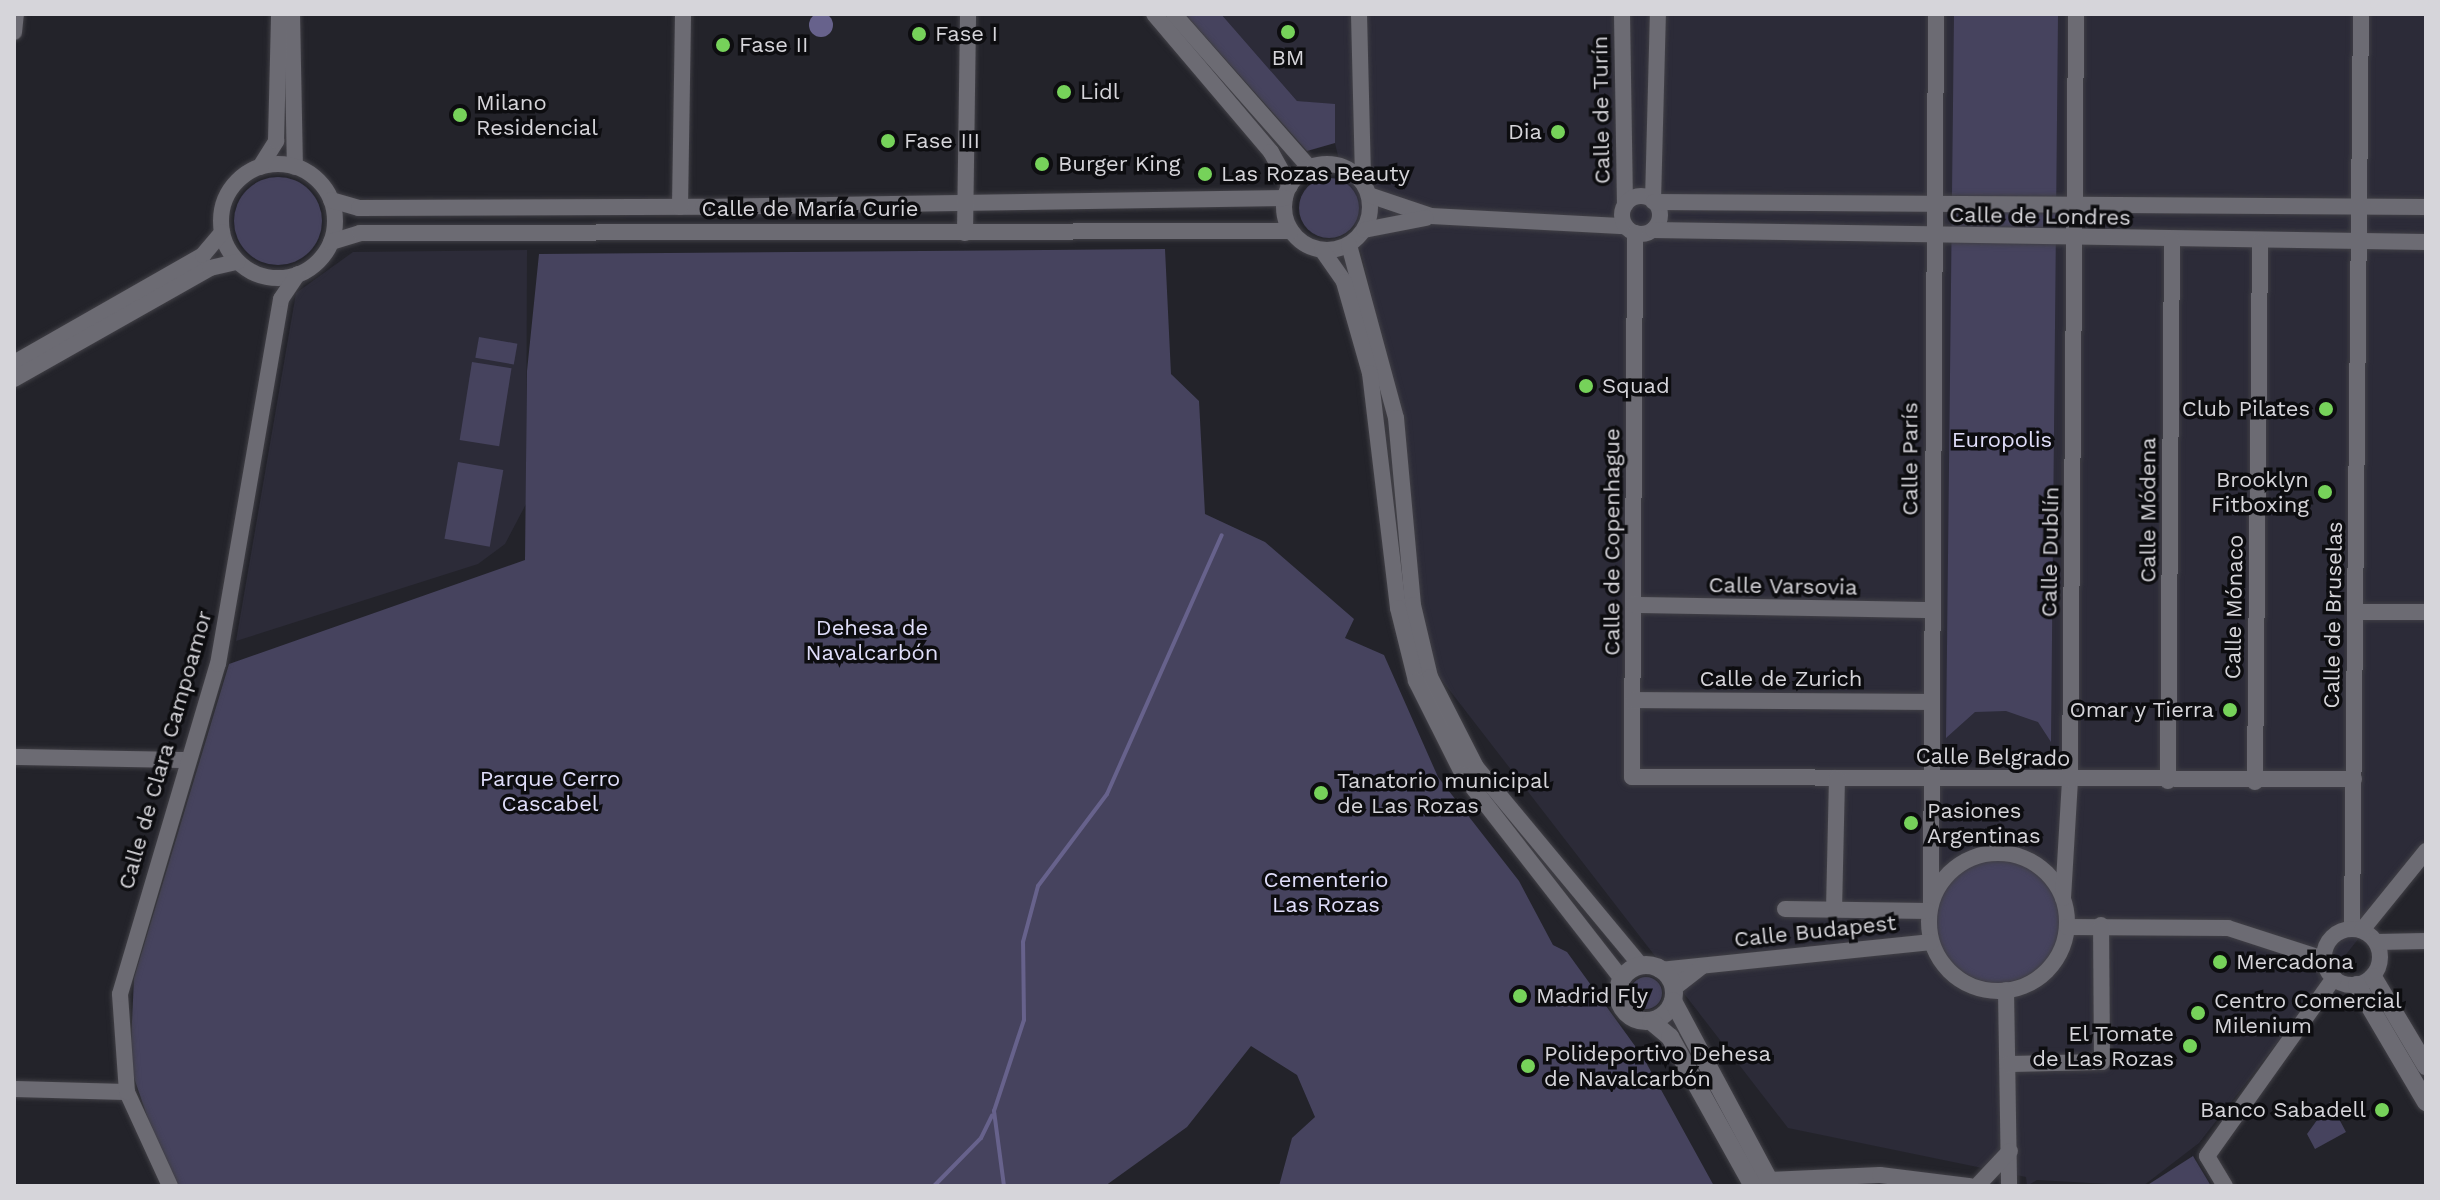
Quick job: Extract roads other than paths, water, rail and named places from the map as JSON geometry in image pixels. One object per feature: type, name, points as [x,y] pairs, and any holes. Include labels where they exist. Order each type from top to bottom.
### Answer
[{"type":"street","points":[[14,32],[16,14]]},
{"type":"street","points":[[279,14],[276,141],[260,167],[225,200],[222,232],[237,262],[265,277],[281,299]]},
{"type":"street","points":[[292,14],[295,167]]},
{"type":"street","points":[[680,207],[683,14]]},
{"type":"street","points":[[965,233],[968,14]]},
{"type":"street","points":[[1154,14],[1271,152],[1287,192],[1291,231],[1322,250],[1344,282],[1373,389],[1398,608],[1416,681],[1463,775],[1622,979],[1622,1008],[1651,1021],[1679,1050],[1765,1184]]},
{"type":"street","points":[[1174,14],[1310,168]]},
{"type":"street","points":[[1359,14],[1359,127],[1366,189],[1364,230]]},
{"type":"street","name":"Calle de Turín","points":[[1622,14],[1624,206],[1640,231]]},
{"type":"street","points":[[1640,231],[1660,216],[1654,202],[1658,14]]},
{"type":"street","name":"Calle París","points":[[1930,907],[1928,778],[1936,14]]},
{"type":"street","name":"Calle Dublín","points":[[2063,898],[2070,780],[2076,14]]},
{"type":"street","name":"Calle de Bruselas","points":[[2357,929],[2354,779],[2361,14]]},
{"type":"street","points":[[1287,192],[1310,168],[1332,164],[1359,127]]},
{"type":"street","points":[[1332,164],[1366,189],[1431,216]]},
{"type":"street","points":[[260,167],[295,167],[331,200],[331,242],[298,274],[265,277]]},
{"type":"street","name":"Calle de María Curie","points":[[331,200],[359,208],[680,207],[964,204],[1287,192]]},
{"type":"street","name":"Calle de Londres","points":[[1624,206],[1635,197],[1654,202],[2426,207]]},
{"type":"street","points":[[1322,250],[1349,245],[1364,230],[1431,216],[1587,219],[1624,206]]},
{"type":"street","name":"Calle de Londres","points":[[1587,219],[1640,231],[2426,242]]},
{"type":"street","name":"Calle de María Curie","points":[[331,242],[360,233],[1291,231]]},
{"type":"street","name":"Calle de Copenhague","points":[[1632,777],[1640,231]]},
{"type":"street","points":[[14,363],[203,255],[222,232]]},
{"type":"street","name":"Calle Módena","points":[[2168,781],[2172,240]]},
{"type":"street","name":"Calle Mónaco","points":[[2255,782],[2260,241]]},
{"type":"street","points":[[1349,245],[1396,418],[1413,605],[1430,677],[1476,767],[1673,995],[1765,1184]]},
{"type":"street","points":[[14,379],[210,268],[237,262]]},
{"type":"street","name":"Calle de Clara Campoamor","points":[[170,1186],[127,1092],[119,1016],[126,960],[187,760],[237,572],[281,299],[298,274]]},
{"type":"street","name":"Calle Varsovia","points":[[1634,605],[1931,610]]},
{"type":"street","points":[[2355,612],[2426,612]]},
{"type":"street","name":"Calle de Zurich","points":[[1633,700],[1929,702]]},
{"type":"street","points":[[14,757],[187,760]]},
{"type":"street","name":"Calle Belgrado","points":[[1632,777],[2255,782],[2354,779]]},
{"type":"street","points":[[1834,910],[1837,778]]},
{"type":"street","points":[[2324,959],[2331,938],[2357,929],[2426,851]]},
{"type":"street","points":[[1985,854],[2040,867],[2063,898],[2067,927],[2047,970],[2006,990],[1960,979],[1932,942],[1930,907],[1951,871],[1985,854]]},
{"type":"street","points":[[1785,909],[1930,907]]},
{"type":"street","points":[[2008,1064],[2102,1062],[2101,925]]},
{"type":"street","points":[[2067,927],[2228,928],[2324,959],[2334,978]]},
{"type":"street","points":[[2357,929],[2377,942],[2426,941]]},
{"type":"street","name":"Calle Budapest","points":[[1651,968],[1932,942]]},
{"type":"street","points":[[2365,981],[2381,960],[2377,942]]},
{"type":"street","points":[[1651,1021],[1703,965]]},
{"type":"street","points":[[1622,979],[1651,968]]},
{"type":"street","points":[[2334,978],[2365,981],[2426,1066]]},
{"type":"street","points":[[2225,1186],[2207,1156],[2334,978]]},
{"type":"street","points":[[2365,981],[2426,1102]]},
{"type":"street","points":[[2006,990],[2009,1186]]},
{"type":"street","points":[[14,1089],[127,1092]]},
{"type":"street","points":[[1977,1186],[2010,1151]]},
{"type":"street","points":[[1765,1184],[1783,1174],[1970,1186]]},
{"type":"waterway","points":[[1004,1186],[994,1111],[1024,1020],[1023,942],[1038,886],[1107,794],[1222,535]]},
{"type":"waterway","points":[[934,1186],[981,1138],[992,1115]]},
{"type":"place","name":"BM","points":[[1288,32]]},
{"type":"place","name":"Fase I","points":[[919,34]]},
{"type":"place","name":"Fase II","points":[[723,45]]},
{"type":"place","name":"Lidl","points":[[1064,92]]},
{"type":"place","name":"Milano Residencial","points":[[460,115]]},
{"type":"place","name":"Dia","points":[[1558,132]]},
{"type":"place","name":"Fase III","points":[[888,141]]},
{"type":"place","name":"Burger King","points":[[1042,164]]},
{"type":"place","name":"Las Rozas Beauty","points":[[1205,174]]},
{"type":"place","name":"Squad","points":[[1586,386]]},
{"type":"place","name":"Club Pilates","points":[[2326,409]]},
{"type":"place","name":"Brooklyn Fitboxing","points":[[2325,492]]},
{"type":"place","name":"Omar y Tierra","points":[[2230,710]]},
{"type":"place","name":"Tanatorio municipal de Las Rozas","points":[[1321,793]]},
{"type":"place","name":"Pasiones Argentinas","points":[[1911,823]]},
{"type":"place","name":"Mercadona","points":[[2220,962]]},
{"type":"place","name":"Madrid Fly","points":[[1520,996]]},
{"type":"place","name":"Centro Comercial Milenium","points":[[2198,1013]]},
{"type":"place","name":"El Tomate de Las Rozas","points":[[2190,1046]]},
{"type":"place","name":"Polideportivo Dehesa de Navalcarbón","points":[[1528,1066]]},
{"type":"place","name":"Banco Sabadell","points":[[2382,1110]]},
{"type":"park label","name":"Europolis","points":[[2002,440]]},
{"type":"park label","name":"Dehesa de Navalcarbón","points":[[872,640]]},
{"type":"park label","name":"Parque Cerro Cascabel","points":[[550,790]]},
{"type":"park label","name":"Cementerio Las Rozas","points":[[1326,892]]}]
